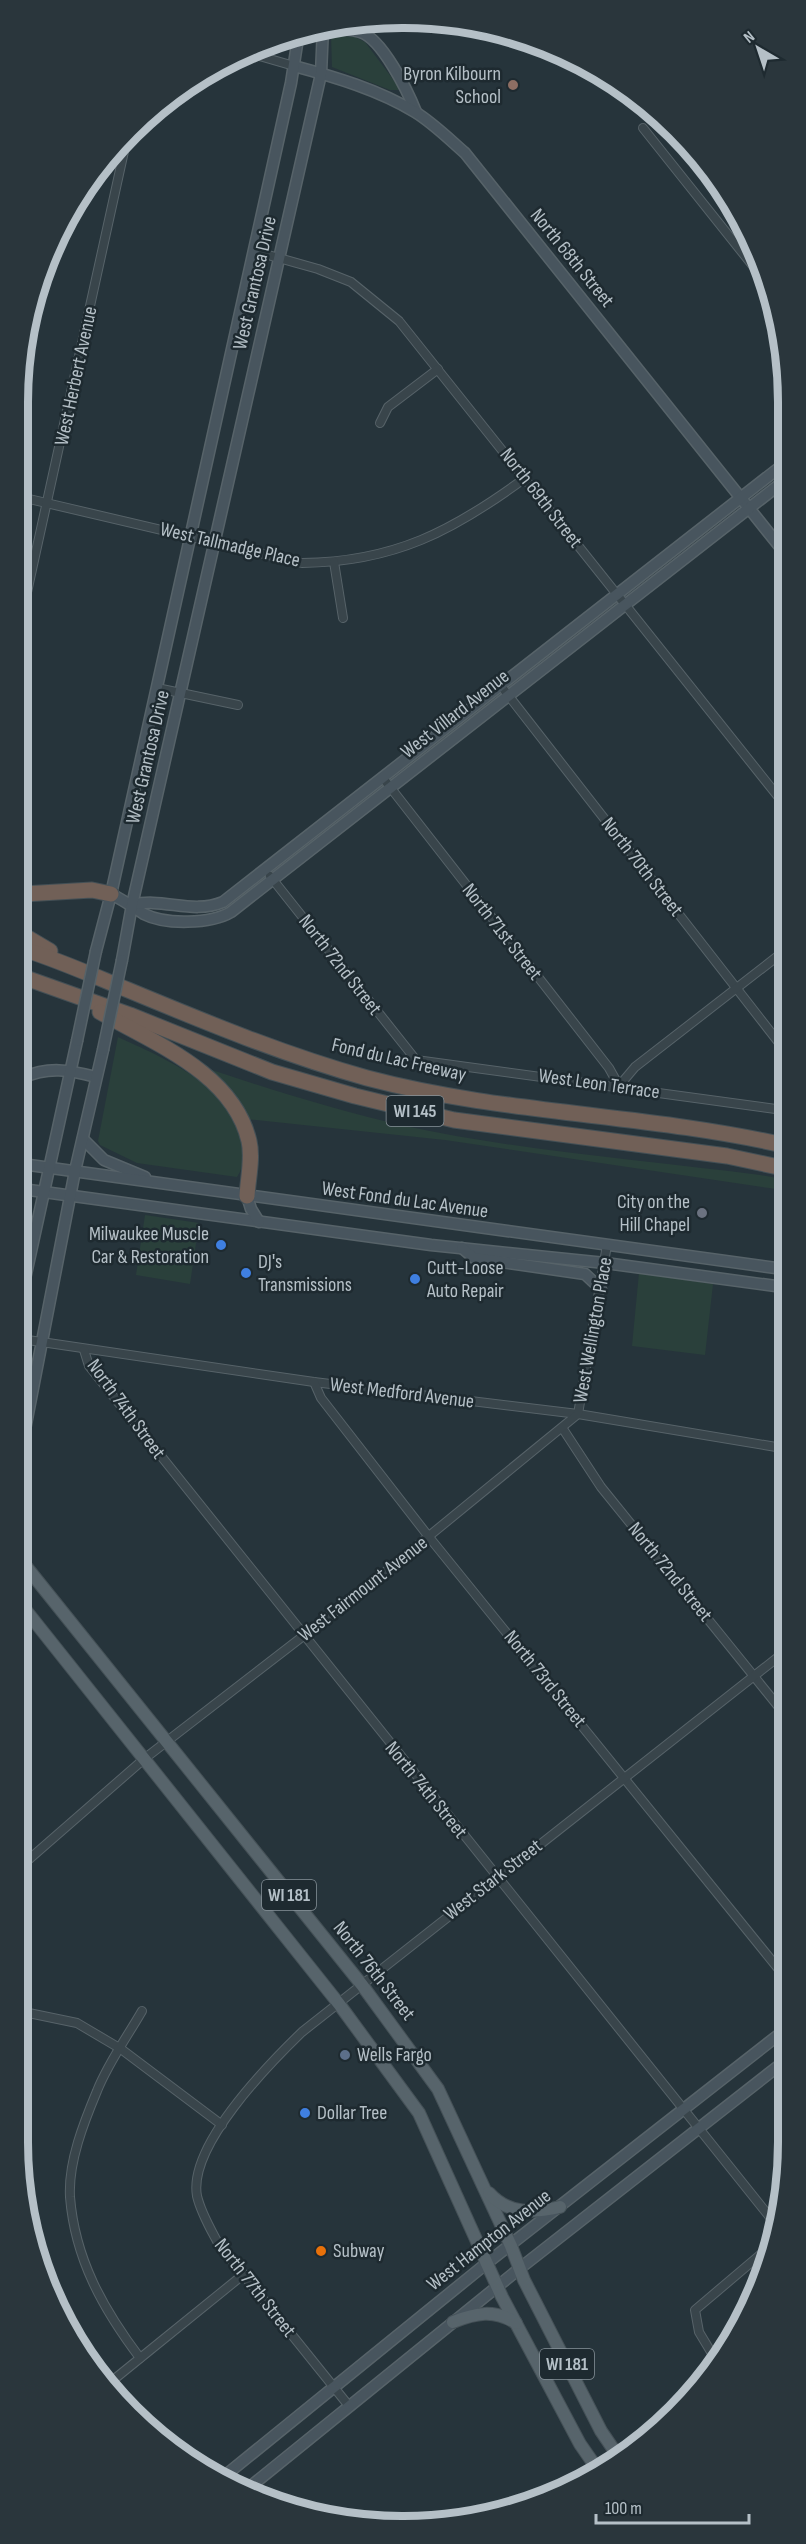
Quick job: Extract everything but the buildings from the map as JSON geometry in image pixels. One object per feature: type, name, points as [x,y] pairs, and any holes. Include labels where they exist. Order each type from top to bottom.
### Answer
[{"type":"highway","points":[[28,894],[92,890],[111,894]]},
{"type":"highway","points":[[28,938],[68,963]]},
{"type":"highway","name":"Fond du Lac Freeway","points":[[28,951],[68,963],[117,985],[294,1055],[368,1078],[459,1097],[731,1133],[778,1143]]},
{"type":"highway","name":"WI 145","points":[[28,979],[272,1072],[356,1096],[454,1120],[727,1156],[778,1167]]},
{"type":"highway","points":[[64,991],[179,1056],[219,1087],[238,1115],[249,1140],[247,1196]]},
{"type":"main road","name":"North 76th Street","points":[[28,1569],[362,1985],[438,2089],[511,2246],[519,2269],[601,2431],[614,2450]]},
{"type":"main road","name":"WI 181","points":[[28,1613],[339,2004],[419,2113],[498,2286],[580,2444],[593,2463]]},
{"type":"main road","points":[[483,2185],[496,2201],[511,2209],[531,2212],[560,2207]]},
{"type":"main road","points":[[453,2322],[485,2312],[499,2315],[517,2324]]},
{"type":"street","points":[[360,31],[370,36],[407,87],[416,112]]},
{"type":"street","points":[[321,74],[323,38]]},
{"type":"street","points":[[261,57],[294,66],[297,44]]},
{"type":"street","name":"North 68th Street","points":[[294,66],[361,88],[416,112],[465,153],[778,544]]},
{"type":"street","name":"West Grantosa Drive","points":[[28,1266],[294,66]]},
{"type":"street","name":"West Grantosa Drive","points":[[28,1410],[43,1344],[75,1172],[103,1050],[132,905],[321,74]]},
{"type":"street","points":[[643,128],[750,262]]},
{"type":"street","name":"West Herbert Avenue","points":[[28,589],[124,153]]},
{"type":"street","name":"North 69th Street","points":[[254,251],[318,269],[351,282],[399,321],[778,796]]},
{"type":"street","points":[[380,423],[388,407],[438,369]]},
{"type":"street","name":"West Villard Avenue","points":[[132,905],[149,901],[190,909],[212,907],[223,902],[508,697],[778,469]]},
{"type":"street","name":"West Tallmadge Place","points":[[28,499],[302,562],[334,562],[389,552],[437,535],[486,507],[525,478]]},
{"type":"street","name":"West Villard Avenue","points":[[111,894],[145,915],[187,922],[216,920],[231,912],[273,880],[501,686],[778,485]]},
{"type":"street","points":[[334,562],[343,618]]},
{"type":"street","name":"North 70th Street","points":[[501,686],[778,1041]]},
{"type":"street","points":[[157,688],[238,705]]},
{"type":"street","name":"North 71st Street","points":[[386,783],[609,1068],[619,1086]]},
{"type":"street","name":"North 72nd Street","points":[[265,870],[416,1060]]},
{"type":"street","points":[[619,1086],[634,1067],[778,956]]},
{"type":"street","name":"West Leon Terrace","points":[[416,1060],[778,1109]]},
{"type":"street","points":[[28,1075],[40,1070],[72,1070],[96,1077]]},
{"type":"street","points":[[83,1139],[104,1160],[168,1185]]},
{"type":"street","name":"West Fond du Lac Avenue","points":[[28,1165],[778,1268]]},
{"type":"street","name":"West Fond du Lac Avenue","points":[[28,1190],[259,1222],[462,1248],[605,1263],[778,1286]]},
{"type":"street","points":[[247,1196],[251,1209],[259,1222]]},
{"type":"street","name":"West Wellington Place","points":[[578,1414],[607,1245]]},
{"type":"street","points":[[462,1248],[474,1258],[585,1274],[601,1289]]},
{"type":"street","name":"West Medford Avenue","points":[[28,1341],[314,1383],[578,1414],[778,1448]]},
{"type":"street","name":"North 74th Street","points":[[84,1350],[89,1366],[769,2217]]},
{"type":"street","name":"North 73rd Street","points":[[314,1383],[321,1398],[429,1537],[778,1968]]},
{"type":"street","name":"West Fairmount Avenue","points":[[28,1857],[144,1760],[429,1537],[563,1429],[578,1414]]},
{"type":"street","name":"North 72nd Street","points":[[563,1429],[601,1487],[778,1706]]},
{"type":"street","name":"West Stark Street","points":[[222,2124],[277,2055],[302,2032],[778,1657]]},
{"type":"street","points":[[140,2358],[108,2315],[82,2259],[70,2195],[76,2150],[98,2089],[142,2011]]},
{"type":"street","points":[[28,2013],[76,2023],[121,2049],[222,2124]]},
{"type":"street","name":"West Hampton Avenue","points":[[229,2472],[487,2263],[778,2035]]},
{"type":"street","points":[[253,2484],[519,2269],[778,2066]]},
{"type":"street","name":"North 77th Street","points":[[222,2124],[205,2150],[198,2174],[197,2195],[206,2222],[218,2243],[349,2406]]},
{"type":"street","points":[[711,2353],[699,2332],[694,2314],[702,2302],[760,2255]]},
{"type":"street","points":[[114,2379],[244,2274]]},
{"type":"green space","points":[[331,36],[355,37],[365,42],[398,86],[398,90],[390,90],[332,67]]},
{"type":"green space","points":[[118,1037],[196,1078],[214,1092],[229,1109],[239,1127],[243,1147],[243,1163],[237,1177],[137,1163],[100,1145],[98,1141]]},
{"type":"green space","points":[[209,1069],[307,1100],[405,1126],[538,1149],[760,1175],[778,1178],[778,1189],[445,1140],[246,1119]]},
{"type":"green space","points":[[145,1215],[199,1223],[190,1284],[136,1275]]},
{"type":"green space","points":[[639,1273],[713,1284],[705,1355],[632,1346]]},
{"type":"place","name":"Byron Kilbourn School","points":[[513,85]]},
{"type":"place","name":"City on the Hill Chapel","points":[[702,1213]]},
{"type":"place","name":"Milwaukee Muscle Car & Restoration","points":[[221,1245]]},
{"type":"place","name":"DJ's Transmissions","points":[[246,1273]]},
{"type":"place","name":"Cutt-Loose Auto Repair","points":[[415,1279]]},
{"type":"place","name":"Wells Fargo","points":[[345,2055]]},
{"type":"place","name":"Dollar Tree","points":[[305,2113]]},
{"type":"place","name":"Subway","points":[[321,2251]]}]
